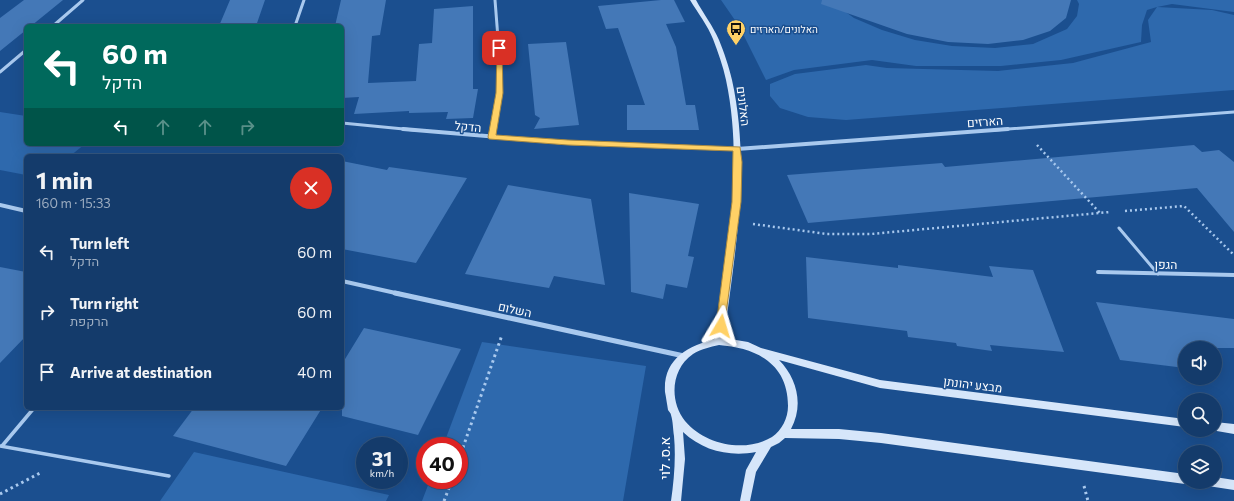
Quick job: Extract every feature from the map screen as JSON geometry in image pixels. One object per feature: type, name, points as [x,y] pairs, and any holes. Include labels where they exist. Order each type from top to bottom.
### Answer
[{"type":"main road","name":"האלונים","points":[[693,0],[705,16],[713,31],[731,87],[737,149],[738,178],[719,341]]},
{"type":"main road","points":[[719,341],[741,343],[762,351],[778,364],[786,374],[794,398],[792,417],[783,433],[767,445],[748,451],[726,450],[706,443],[688,431],[675,415],[670,399],[669,383],[674,368],[684,356],[700,346],[719,341]]},
{"type":"main road","name":"מבצע יהונתן","points":[[762,351],[880,384],[1178,422]]},
{"type":"main road","name":"א.ס. לוי","points":[[675,415],[680,434],[680,471],[676,501]]},
{"type":"main road","points":[[1222,427],[1234,429]]},
{"type":"main road","points":[[783,433],[839,434],[881,438],[1178,477]]},
{"type":"main road","points":[[745,501],[751,470],[767,445]]},
{"type":"main road","points":[[1222,483],[1234,485]]},
{"type":"street","points":[[55,24],[83,0]]},
{"type":"street","points":[[296,24],[304,0]]},
{"type":"street","points":[[492,137],[499,93],[500,64],[495,0]]},
{"type":"street","points":[[0,72],[24,52]]},
{"type":"street","name":"הארזים","points":[[737,149],[1234,112]]},
{"type":"street","name":"הדקל","points":[[344,123],[568,143],[737,149]]},
{"type":"street","points":[[0,205],[24,211]]},
{"type":"street","name":"הגפן","points":[[1098,272],[1234,275]]},
{"type":"street","name":"השלום","points":[[344,281],[684,356]]},
{"type":"lane","points":[[1119,228],[1158,274]]},
{"type":"lane","points":[[1,446],[32,410]]},
{"type":"lane","points":[[1,446],[169,476]]},
{"type":"path","points":[[1020,128],[1101,213]]},
{"type":"path","points":[[1122,211],[1184,206],[1234,255]]},
{"type":"path","points":[[734,220],[792,230],[827,234],[871,234],[1115,212]]},
{"type":"path","points":[[467,437],[508,317]]},
{"type":"path","points":[[0,494],[69,458]]},
{"type":"path","points":[[444,501],[449,489]]},
{"type":"shaded area","points":[[721,0],[829,0],[854,18],[882,30],[915,40],[952,46],[995,48],[1033,44],[1067,29],[1077,16],[1079,4],[1077,0],[1234,0],[1234,12],[1172,4],[1157,7],[1147,10],[1142,25],[1141,42],[1061,60],[1001,66],[916,66],[872,60],[794,70],[766,80],[739,26]]},
{"type":"shaded area","points":[[1157,7],[1212,10],[1234,15],[1234,90],[846,120],[808,117],[780,108],[770,96],[770,84],[795,74],[866,65],[887,68],[998,71],[1073,63],[1151,42],[1148,20]]},
{"type":"shaded area","points":[[0,112],[24,116],[24,146],[82,146],[72,154],[24,154],[24,175],[0,170]]},
{"type":"shaded area","points":[[482,342],[646,366],[623,501],[422,501],[427,489],[468,489],[468,437],[446,437]]},
{"type":"shaded area","points":[[194,452],[356,488],[356,489],[389,495],[386,501],[160,501]]},
{"type":"building","points":[[24,0],[63,0],[33,24],[24,24],[24,32],[0,51],[0,18]]},
{"type":"building","points":[[230,0],[265,0],[257,24],[220,24]]},
{"type":"building","points":[[341,0],[386,0],[380,35],[372,36],[368,83],[416,81],[419,44],[432,43],[434,9],[473,6],[473,89],[478,89],[473,118],[446,119],[448,112],[409,113],[409,111],[354,114],[359,97],[344,98],[344,24],[335,24]]},
{"type":"building","points":[[674,0],[685,22],[666,24],[676,47],[686,105],[695,105],[699,130],[627,130],[627,105],[645,105],[618,28],[606,29],[598,6]]},
{"type":"building","points":[[822,0],[1071,0],[1066,18],[1050,31],[1023,40],[988,44],[948,42],[907,34],[821,4]]},
{"type":"building","points":[[566,42],[579,125],[534,129],[540,118],[535,115],[528,44]]},
{"type":"building","points":[[1194,145],[1202,152],[1219,150],[1234,162],[1234,232],[1197,188],[808,223],[787,175],[942,163],[945,167]]},
{"type":"building","points":[[344,161],[387,170],[389,167],[467,178],[416,263],[344,249]]},
{"type":"building","points":[[508,185],[591,199],[605,285],[554,276],[549,288],[465,274]]},
{"type":"building","points":[[629,193],[699,204],[688,256],[694,257],[687,288],[666,284],[663,299],[631,292]]},
{"type":"building","points":[[806,257],[898,268],[898,265],[993,277],[989,266],[1033,270],[1064,352],[990,345],[992,351],[957,346],[956,343],[908,337],[907,331],[808,318]]},
{"type":"building","points":[[0,267],[24,272],[24,338],[0,363]]},
{"type":"building","points":[[1096,302],[1234,319],[1234,348],[1222,348],[1222,341],[1178,341],[1178,367],[1120,360]]},
{"type":"building","points":[[364,328],[461,349],[418,435],[342,416],[342,410],[344,410],[344,361]]},
{"type":"building","points":[[192,410],[321,410],[286,466],[173,436]]},
{"type":"place","name":"האלונים/הארזים","points":[[736,46]]},
{"type":"route","points":[[499,48],[499,93],[492,137],[568,143],[737,149],[737,202],[721,326]]}]
